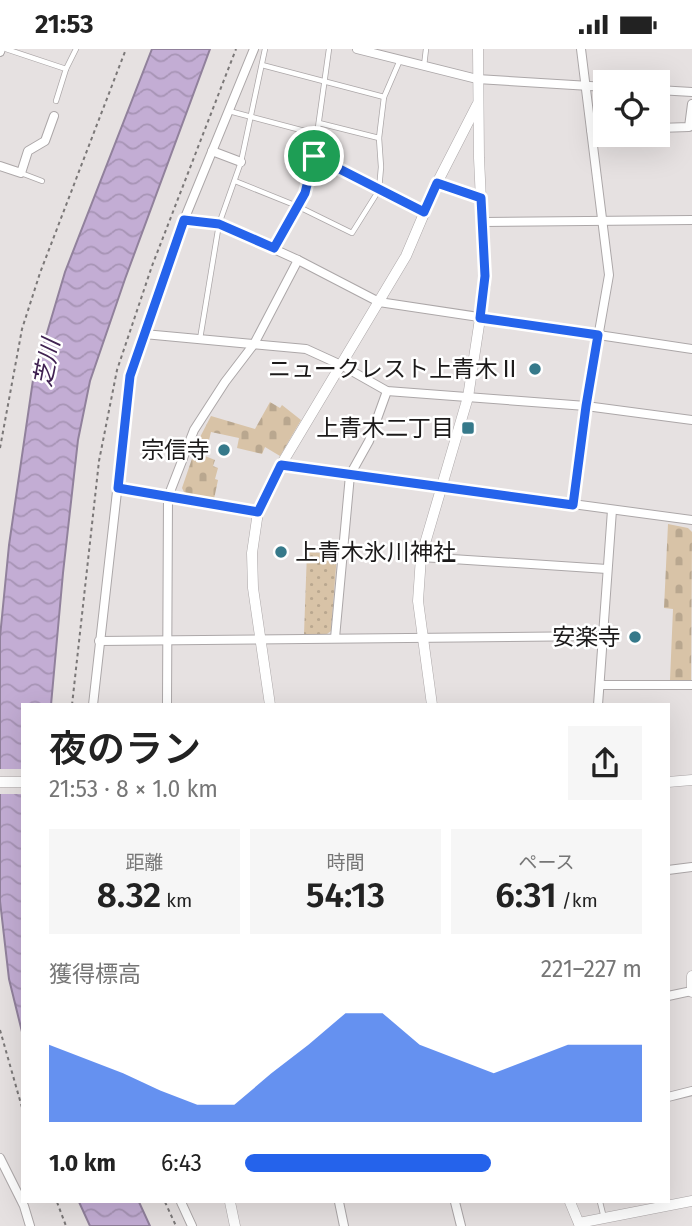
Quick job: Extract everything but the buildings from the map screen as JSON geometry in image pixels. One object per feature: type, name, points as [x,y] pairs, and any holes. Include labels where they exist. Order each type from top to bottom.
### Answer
[{"type":"street","points":[[93,703],[130,376],[184,220],[254,49]]},
{"type":"street","points":[[357,49],[383,52],[400,60],[477,79],[593,86]]},
{"type":"street","points":[[432,703],[418,601],[421,557],[468,397],[485,286],[478,49]]},
{"type":"street","points":[[573,505],[586,406],[609,275],[581,49]]},
{"type":"street","points":[[670,91],[692,92]]},
{"type":"street","points":[[270,703],[253,588],[251,553],[258,512],[281,465],[406,256],[437,183],[478,103]]},
{"type":"street","points":[[670,128],[689,127],[692,104]]},
{"type":"street","points":[[0,166],[21,173],[29,151],[45,141],[54,116]]},
{"type":"street","points":[[212,151],[241,162]]},
{"type":"street","points":[[437,183],[481,198]]},
{"type":"street","points":[[184,220],[219,224],[274,248],[379,302],[692,349]]},
{"type":"street","points":[[482,222],[692,220]]},
{"type":"street","points":[[166,703],[168,497],[194,430],[254,344],[298,260]]},
{"type":"street","points":[[144,334],[306,349],[387,391],[586,406],[692,420]]},
{"type":"street","points":[[334,638],[350,475],[369,441],[387,391]]},
{"type":"street","points":[[281,465],[692,520]]},
{"type":"street","points":[[118,488],[258,512]]},
{"type":"street","points":[[598,703],[612,510]]},
{"type":"street","points":[[421,557],[607,569]]},
{"type":"street","points":[[99,641],[602,636]]},
{"type":"street","points":[[600,685],[692,685]]},
{"type":"street","points":[[670,782],[692,780]]},
{"type":"street","points":[[0,782],[21,782]]},
{"type":"street","points":[[670,870],[692,867]]},
{"type":"street","points":[[670,996],[692,991],[692,976]]},
{"type":"street","points":[[670,1096],[692,1091]]},
{"type":"street","points":[[0,1158],[21,1200]]},
{"type":"street","points":[[570,1203],[577,1225],[692,1201]]},
{"type":"street","points":[[22,1203],[30,1226]]},
{"type":"street","points":[[181,1203],[192,1226]]},
{"type":"street","points":[[230,1203],[235,1226]]},
{"type":"street","points":[[339,1203],[344,1226]]},
{"type":"street","points":[[455,1203],[461,1226]]},
{"type":"lane","points":[[56,101],[66,69],[76,49]]},
{"type":"lane","points":[[200,339],[219,224],[241,162],[265,49]]},
{"type":"lane","points":[[274,248],[305,193],[314,156],[328,49]]},
{"type":"lane","points":[[424,66],[426,49]]},
{"type":"lane","points":[[2,50],[66,69]]},
{"type":"lane","points":[[235,181],[352,233],[379,190],[379,138],[384,97],[400,60]]},
{"type":"lane","points":[[262,65],[384,97]]},
{"type":"lane","points":[[229,111],[316,134]]},
{"type":"lane","points":[[318,123],[379,138]]},
{"type":"lane","points":[[314,156],[424,212]]},
{"type":"lane","points":[[21,173],[42,181]]},
{"type":"lane","points":[[600,1203],[604,1219]]},
{"type":"path","points":[[0,448],[22,329],[40,273],[126,49]]},
{"type":"path","points":[[0,1030],[21,1104]]},
{"type":"path","points":[[57,1203],[66,1226]]},
{"type":"path","points":[[165,1203],[176,1226]]},
{"type":"green space","points":[[270,402],[280,408],[282,405],[301,420],[280,456],[265,447],[262,454],[237,448],[239,438],[211,432],[205,456],[215,460],[213,466],[218,468],[214,499],[185,494],[182,488],[198,441],[211,416],[255,429]]},
{"type":"green space","points":[[668,524],[688,528],[692,532],[691,680],[670,680],[673,609],[664,608]]},
{"type":"green space","points":[[307,552],[337,554],[331,631],[327,634],[304,634]]},
{"type":"water","name":"芝川","points":[[152,49],[210,49],[90,381],[78,440],[51,703],[21,703],[21,1028],[9,979],[0,901],[0,637],[9,545],[33,380],[65,272]]},
{"type":"water","points":[[79,1203],[139,1203],[150,1226],[90,1226]]},
{"type":"pier","points":[[0,769],[21,769],[21,794],[0,794]]},
{"type":"place","name":"ニュークレスト上青木Ⅱ","points":[[535,369]]},
{"type":"place","name":"上青木二丁目","points":[[468,428]]},
{"type":"place","name":"宗信寺","points":[[224,450]]},
{"type":"place","name":"上青木氷川神社","points":[[281,552]]},
{"type":"place","name":"安楽寺","points":[[635,637]]},
{"type":"route","points":[[314,156],[424,212],[437,183],[481,198],[485,286],[480,318],[598,335],[573,505],[281,465],[258,512],[118,488],[130,376],[184,220],[219,224],[274,248],[305,193],[314,156]]}]
